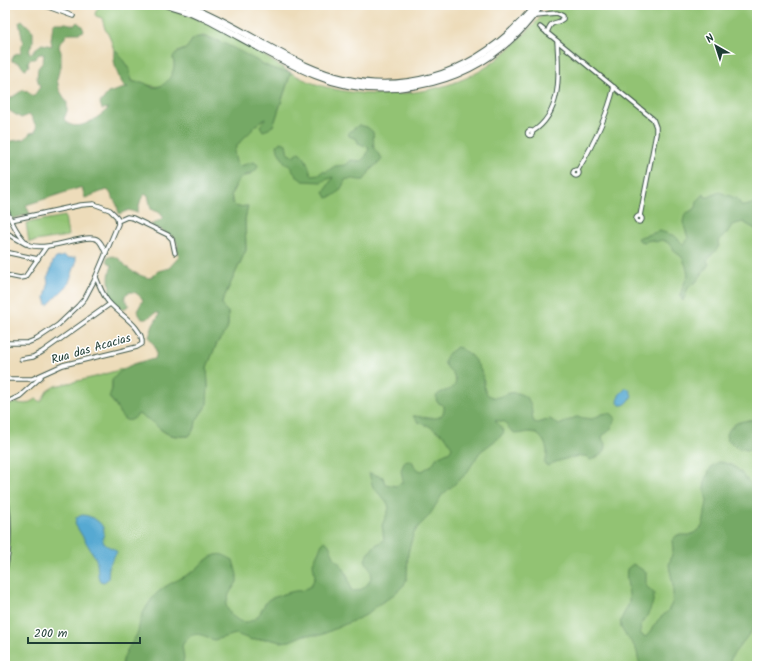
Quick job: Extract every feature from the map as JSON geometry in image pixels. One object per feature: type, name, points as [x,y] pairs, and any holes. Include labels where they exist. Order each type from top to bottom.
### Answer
[{"type":"highway","points":[[168,5],[191,12],[226,26]]},
{"type":"highway","points":[[187,5],[209,14],[226,26],[315,75],[329,80],[362,87],[382,89],[428,84],[444,79],[482,61],[511,40],[541,5]]},
{"type":"highway","points":[[249,39],[322,72],[337,77],[366,82],[397,83],[432,77],[462,66],[475,59],[504,39],[536,5]]},
{"type":"street","points":[[43,5],[72,16]]},
{"type":"street","points":[[534,15],[555,13],[563,16],[561,21],[554,22],[549,25],[547,32]]},
{"type":"street","points":[[540,27],[651,117],[656,126],[656,134],[640,216]]},
{"type":"street","points":[[532,132],[539,128],[544,121],[557,94],[559,81],[557,41]]},
{"type":"street","points":[[578,170],[601,128],[614,87]]},
{"type":"street","points":[[5,343],[27,343],[38,339],[46,334],[78,306],[90,290],[117,228],[118,221],[110,210],[89,204],[11,220]]},
{"type":"street","points":[[5,206],[11,220],[22,238],[29,245]]},
{"type":"street","points":[[118,221],[130,217],[166,233],[172,239],[175,253]]},
{"type":"street","points":[[5,232],[29,245],[36,247],[46,247],[71,242],[82,238],[92,238],[98,240],[106,254]]},
{"type":"street","points":[[5,275],[23,278],[28,274],[46,247]]},
{"type":"street","points":[[5,252],[38,258]]},
{"type":"street","points":[[20,359],[33,357],[42,352],[110,304],[104,296],[96,277]]},
{"type":"street","name":"Rua das Acacias","points":[[44,374],[63,365],[137,346],[142,343],[134,326],[110,304]]},
{"type":"street","points":[[5,379],[32,379],[44,374]]},
{"type":"street","points":[[5,403],[20,396],[44,374]]},
{"type":"street","points":[[5,489],[7,499],[9,540],[5,570]]},
{"type":"green space","points":[[113,5],[135,5],[164,8],[203,21],[253,48],[288,71],[310,82],[354,92],[401,94],[448,85],[469,77],[488,66],[522,37],[552,5],[757,5],[757,666],[5,666],[5,405],[16,403],[26,404],[36,399],[41,402],[47,391],[55,386],[95,377],[125,368],[112,382],[110,399],[123,417],[126,420],[138,414],[149,419],[168,434],[189,436],[195,428],[195,421],[205,408],[208,386],[207,367],[217,343],[228,326],[228,312],[222,306],[222,302],[246,250],[245,219],[248,206],[237,207],[233,203],[231,195],[239,179],[250,175],[252,163],[240,166],[233,157],[234,152],[240,142],[267,117],[272,127],[291,73],[276,70],[211,38],[203,36],[193,39],[186,48],[174,55],[174,68],[172,75],[162,86],[147,85],[141,82],[136,83],[131,79],[130,73],[126,66],[114,50],[102,18],[96,16],[95,14],[99,7]]},
{"type":"green space","points":[[22,20],[33,31],[33,42],[29,51],[30,54],[35,52],[35,49],[42,44],[52,46],[51,40],[53,25],[55,23],[74,25],[77,22],[82,26],[84,31],[79,33],[70,33],[65,36],[59,47],[61,52],[61,67],[57,79],[59,89],[67,103],[67,111],[64,119],[69,124],[74,126],[93,120],[109,108],[102,109],[100,103],[108,93],[128,87],[125,87],[118,75],[114,60],[114,50],[117,51],[129,69],[132,81],[142,82],[152,87],[160,86],[167,82],[174,67],[173,58],[175,54],[187,48],[193,39],[202,37],[220,42],[270,67],[291,72],[274,124],[269,129],[263,131],[260,126],[266,118],[262,120],[240,142],[234,152],[236,162],[240,166],[254,162],[258,165],[255,171],[240,178],[231,195],[233,203],[237,207],[248,206],[245,219],[246,250],[222,302],[222,306],[228,312],[228,324],[227,330],[217,343],[207,367],[207,404],[196,421],[195,428],[189,436],[171,435],[166,433],[152,422],[138,414],[130,420],[124,419],[109,397],[112,389],[112,380],[120,372],[133,364],[155,359],[156,350],[149,337],[159,313],[155,313],[147,319],[142,319],[137,311],[143,300],[139,295],[132,292],[125,295],[125,299],[129,305],[123,310],[114,304],[107,294],[110,289],[109,275],[112,266],[107,261],[107,258],[114,256],[117,257],[133,272],[150,278],[158,271],[169,268],[179,257],[177,249],[178,245],[174,237],[151,225],[163,217],[160,213],[151,209],[148,195],[145,194],[141,199],[137,213],[129,210],[119,214],[117,205],[109,191],[106,190],[85,198],[82,187],[26,205],[30,214],[11,219],[5,201],[5,142],[25,139],[30,133],[35,132],[37,128],[31,116],[29,115],[21,118],[5,108],[5,102],[23,90],[28,91],[33,97],[40,87],[37,78],[38,68],[43,62],[44,54],[39,54],[35,59],[30,59],[28,62],[29,66],[26,69],[22,67],[20,63],[12,61],[15,54],[20,53],[21,51],[23,42],[19,22]]},
{"type":"green space","points":[[359,125],[367,127],[373,132],[374,148],[382,158],[380,162],[372,168],[364,180],[345,180],[339,192],[331,197],[327,198],[324,192],[333,177],[321,182],[303,181],[296,176],[291,167],[285,163],[278,151],[277,145],[282,142],[286,144],[288,154],[293,156],[299,152],[304,156],[311,175],[319,174],[323,171],[326,172],[335,166],[346,165],[351,160],[361,161],[366,156],[369,148],[358,143],[357,139],[349,136],[348,133]]},
{"type":"green space","points":[[719,192],[738,199],[741,206],[757,203],[757,230],[743,222],[732,225],[727,233],[718,241],[719,246],[707,261],[709,264],[697,281],[688,288],[683,301],[681,298],[681,292],[688,275],[682,257],[665,241],[661,240],[656,242],[651,240],[644,242],[637,238],[660,231],[675,236],[684,245],[688,238],[683,222],[685,214],[696,208],[697,201],[704,194],[705,197],[709,197]]},
{"type":"green space","points":[[65,216],[68,236],[29,242],[26,223]]},
{"type":"green space","points":[[457,347],[470,355],[478,365],[483,376],[487,394],[497,397],[508,393],[517,393],[524,396],[530,403],[534,422],[538,423],[550,419],[559,425],[576,417],[592,419],[602,414],[612,414],[615,417],[613,425],[602,438],[606,447],[604,452],[590,460],[587,456],[577,457],[561,460],[547,466],[544,463],[547,455],[545,443],[537,434],[530,432],[515,433],[510,430],[505,422],[495,420],[504,432],[500,437],[480,452],[466,474],[442,495],[429,516],[418,527],[413,535],[408,553],[407,578],[404,585],[391,597],[379,604],[366,615],[321,635],[304,635],[290,641],[281,642],[268,639],[252,640],[236,634],[214,640],[196,634],[189,637],[182,646],[184,658],[182,666],[122,666],[125,654],[137,634],[140,620],[144,611],[155,595],[168,585],[193,572],[212,556],[222,555],[233,560],[237,575],[237,582],[229,594],[226,605],[234,617],[238,620],[246,622],[251,621],[260,614],[265,603],[269,599],[290,592],[301,591],[311,586],[315,577],[313,563],[325,541],[330,546],[335,558],[346,572],[351,590],[355,591],[366,586],[370,579],[371,570],[365,560],[374,546],[384,540],[382,525],[389,508],[388,504],[373,487],[369,473],[383,477],[385,484],[396,486],[403,482],[401,470],[405,461],[412,461],[416,469],[422,471],[432,465],[437,457],[450,451],[452,447],[445,436],[429,426],[418,422],[413,416],[438,418],[444,412],[444,406],[437,402],[436,397],[441,392],[453,387],[455,383],[454,376],[444,362],[448,354]]},
{"type":"green space","points":[[757,420],[757,451],[739,449],[727,440],[726,435],[735,424],[743,421]]},
{"type":"green space","points":[[718,462],[731,465],[736,468],[757,491],[757,624],[732,656],[728,666],[641,666],[634,645],[621,628],[621,620],[629,603],[627,569],[633,564],[646,572],[646,586],[654,593],[654,598],[648,615],[640,627],[641,635],[646,637],[658,620],[668,611],[672,603],[673,585],[669,565],[673,550],[672,540],[677,535],[690,535],[699,530],[703,525],[707,501],[704,489],[705,481],[711,467]]},
{"type":"water","points":[[64,256],[68,258],[76,257],[76,263],[68,285],[47,305],[45,298],[48,285],[47,277],[53,261],[56,258]]},
{"type":"water","points":[[626,388],[630,390],[632,396],[626,404],[620,405],[618,403],[619,395]]},
{"type":"water","points":[[82,515],[99,522],[104,531],[103,542],[117,552],[109,565],[108,579],[104,582],[100,581],[95,557],[75,524],[76,518]]}]
